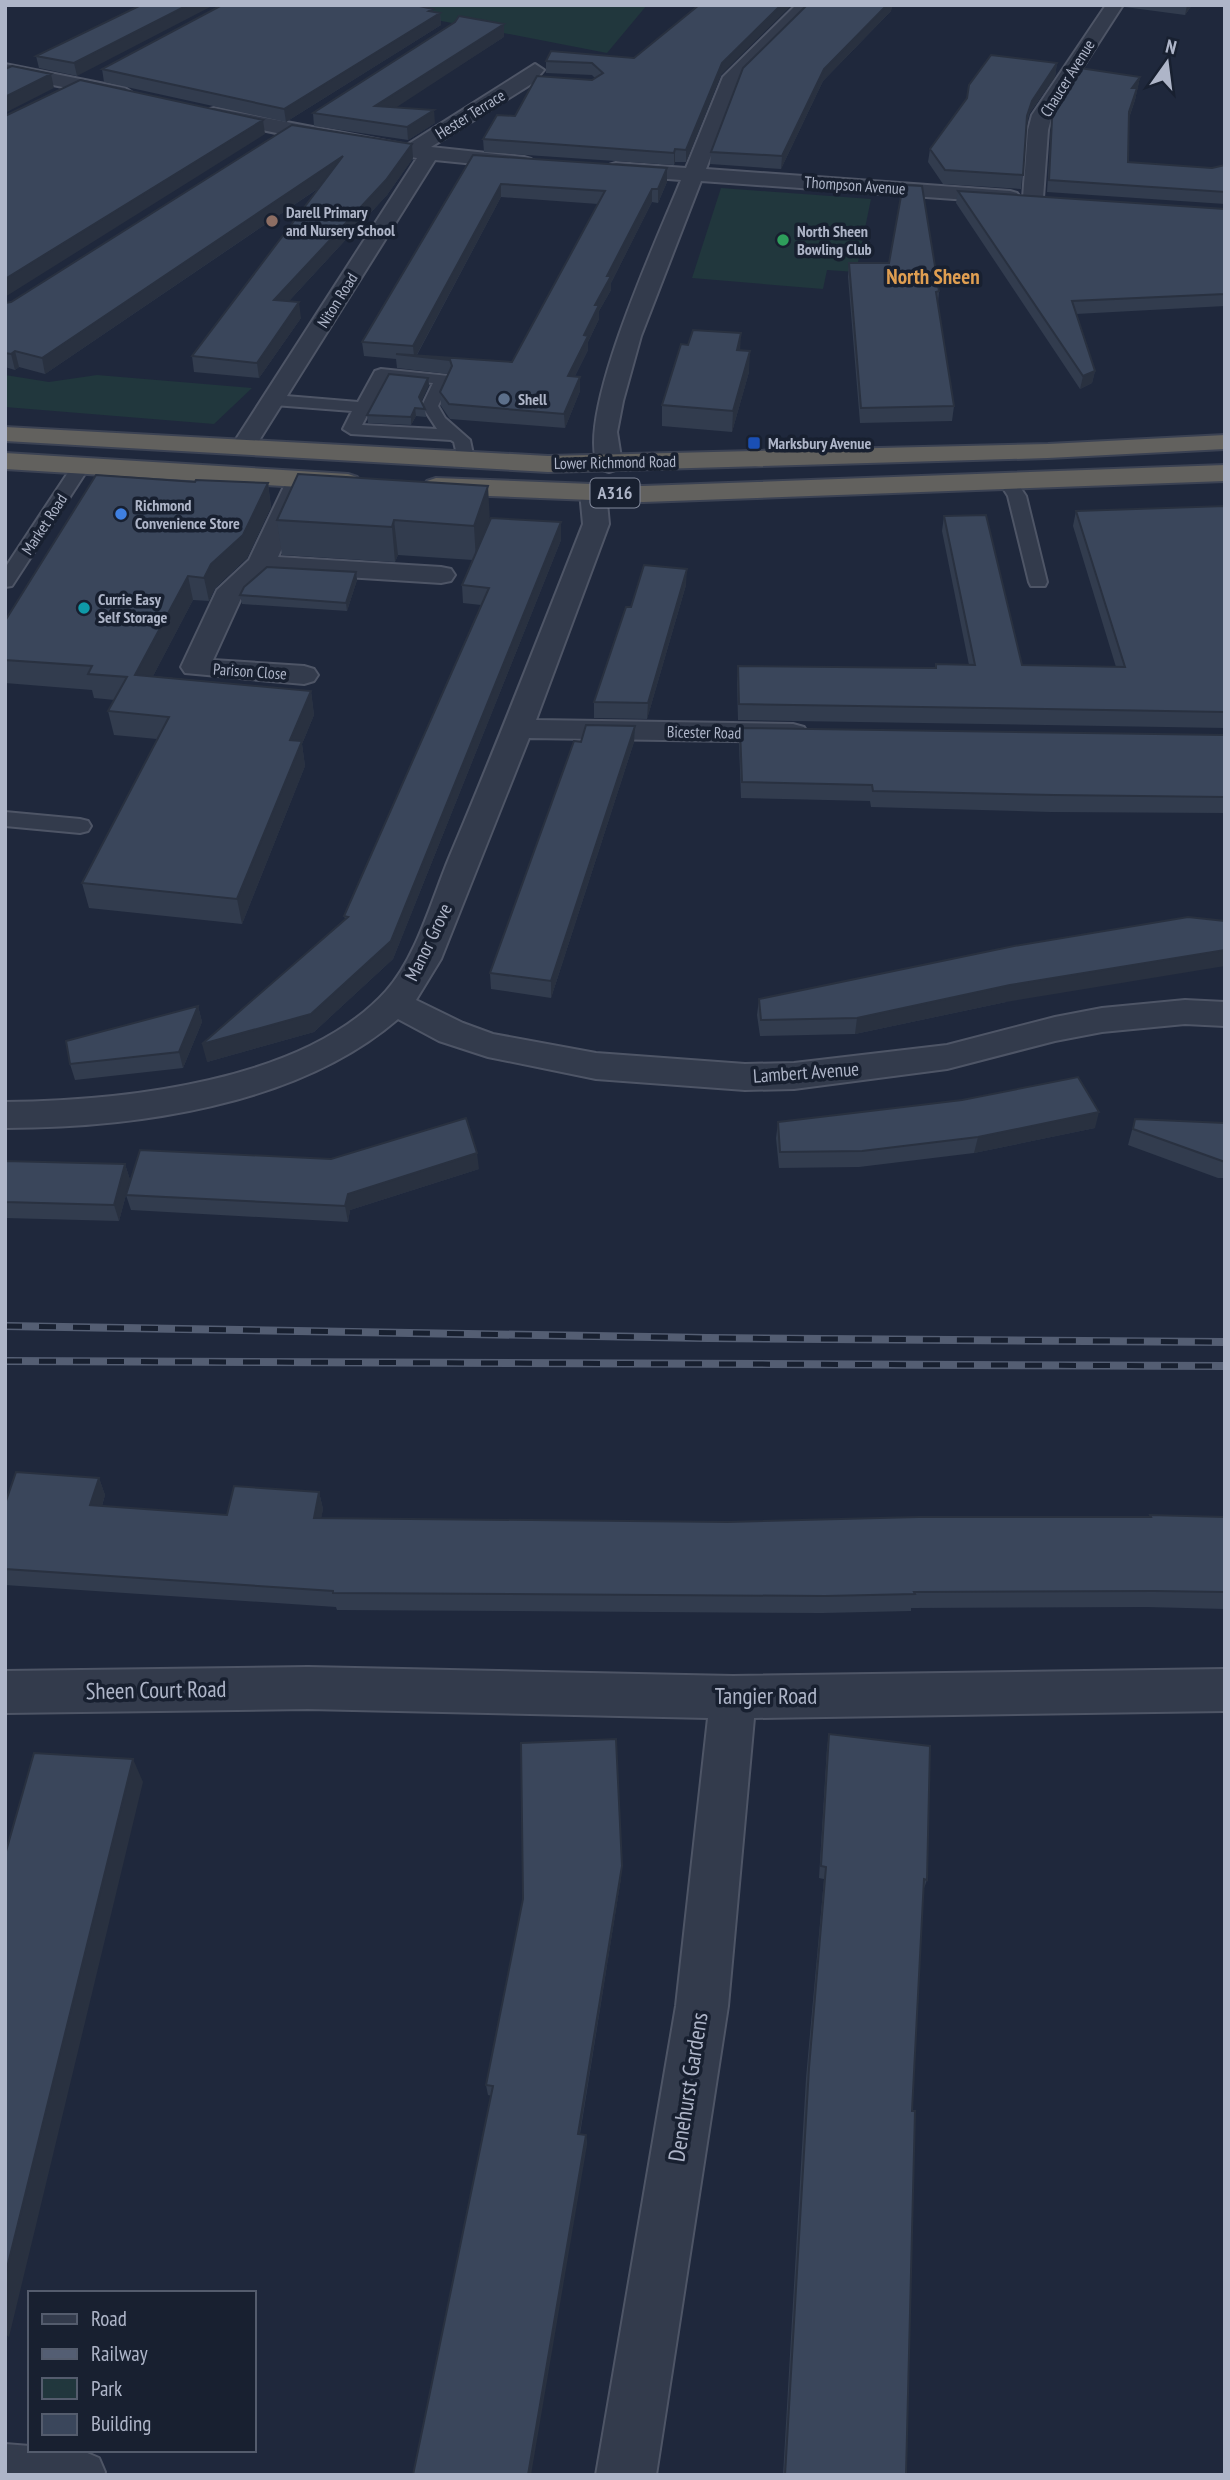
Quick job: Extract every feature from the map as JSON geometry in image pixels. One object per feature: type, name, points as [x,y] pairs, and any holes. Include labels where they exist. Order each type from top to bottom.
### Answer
[{"type":"highway","name":"Lower Richmond Road","points":[[5,434],[465,459],[609,464],[1048,451],[1225,442]]},
{"type":"highway","points":[[5,461],[368,483]]},
{"type":"highway","name":"Lower Richmond Road","points":[[409,485],[643,494],[1225,473]]},
{"type":"street","points":[[609,464],[605,432],[614,388],[630,336],[732,77],[806,5]]},
{"type":"street","name":"Chaucer Avenue","points":[[1040,199],[1038,130],[1042,115],[1115,5]]},
{"type":"street","points":[[5,69],[146,99]]},
{"type":"street","points":[[60,96],[105,73]]},
{"type":"street","name":"Hester Terrace","points":[[422,151],[531,75],[552,81]]},
{"type":"street","points":[[198,111],[289,131],[481,160],[548,164]]},
{"type":"street","points":[[267,145],[312,116]]},
{"type":"street","name":"Niton Road","points":[[243,447],[274,400],[422,151]]},
{"type":"street","name":"Thompson Avenue","points":[[601,168],[1040,199]]},
{"type":"street","name":"Parison Close","points":[[300,479],[261,564],[231,590],[195,667],[304,675]]},
{"type":"street","name":"Manor Grove","points":[[5,1115],[38,1116],[114,1110],[174,1099],[268,1076],[333,1048],[376,1020],[394,1003],[414,978],[424,959],[518,729],[596,524],[593,492]]},
{"type":"street","points":[[261,564],[441,575]]},
{"type":"street","name":"Bicester Road","points":[[518,729],[823,733]]},
{"type":"street","name":"Lambert Avenue","points":[[394,1003],[452,1032],[488,1045],[596,1066],[744,1077],[794,1076],[947,1057],[1055,1029],[1102,1020],[1185,1012],[1225,1014]]},
{"type":"street","name":"Sheen Court Road","points":[[5,1692],[308,1688]]},
{"type":"street","name":"Tangier Road","points":[[308,1688],[733,1697],[1225,1690]]},
{"type":"street","name":"Denehurst Gardens","points":[[626,2475],[702,2006],[733,1697]]},
{"type":"lane","points":[[455,435],[351,429],[371,402],[381,374],[443,379],[427,406],[461,440],[465,459]]},
{"type":"lane","points":[[274,400],[371,402]]},
{"type":"lane","name":"Market Road","points":[[5,582],[81,466]]},
{"type":"lane","points":[[1008,482],[1017,496],[1038,582]]},
{"type":"lane","points":[[5,819],[80,826]]},
{"type":"lane","points":[[5,2464],[85,2472]]},
{"type":"green space","points":[[359,5],[647,5],[607,53]]},
{"type":"green space","name":"North Sheen Bowling Club","points":[[721,188],[871,199],[856,272],[827,270],[823,289],[692,278]]},
{"type":"green space","points":[[5,375],[49,382],[97,375],[252,388],[214,424],[5,407]]},
{"type":"building","points":[[141,5],[188,5],[74,63],[36,56]]},
{"type":"building","points":[[222,5],[415,5],[440,13],[284,109],[102,69]]},
{"type":"building","points":[[699,5],[781,5],[722,63],[686,150],[675,149],[674,153],[483,139],[497,115],[515,116],[537,76],[592,80],[603,73],[592,63],[546,61],[551,51],[634,58]]},
{"type":"building","points":[[807,5],[887,5],[824,69],[782,156],[711,152],[743,68]]},
{"type":"building","points":[[459,16],[504,24],[375,106],[434,110],[407,127],[313,113],[455,22]]},
{"type":"building","points":[[991,55],[1057,63],[1032,101],[1027,116],[1023,175],[945,170],[930,149],[967,98],[969,85]]},
{"type":"building","points":[[12,66],[51,74],[5,97],[5,69]]},
{"type":"building","points":[[1080,68],[1140,77],[1132,88],[1137,88],[1129,112],[1128,162],[1212,168],[1225,165],[1225,192],[1049,180],[1052,119],[1056,105]]},
{"type":"building","points":[[80,80],[263,120],[5,279],[5,116]]},
{"type":"building","points":[[292,125],[412,144],[386,180],[274,300],[299,302],[257,363],[192,356],[343,156],[42,358],[15,351],[11,354],[5,353],[5,303],[11,302]]},
{"type":"building","points":[[473,155],[667,168],[658,189],[652,189],[607,276],[611,276],[595,305],[599,305],[584,335],[588,336],[568,376],[580,377],[564,414],[449,404],[440,392],[452,366],[450,360],[396,354],[512,362],[605,191],[501,184],[413,346],[362,342]]},
{"type":"building","points":[[903,185],[922,186],[954,406],[861,408],[849,263],[889,263]]},
{"type":"building","points":[[958,191],[1225,209],[1225,294],[1072,301],[1095,371],[1083,376]]},
{"type":"building","points":[[693,330],[741,333],[737,350],[750,351],[733,411],[662,405],[681,344],[688,345]]},
{"type":"building","points":[[389,374],[428,378],[419,397],[425,409],[415,408],[411,417],[367,415]]},
{"type":"building","points":[[298,474],[488,486],[474,526],[394,520],[392,527],[277,520]]},
{"type":"building","points":[[96,475],[195,482],[268,483],[243,535],[211,564],[204,578],[188,576],[135,675],[311,691],[290,740],[302,741],[237,899],[82,883],[169,717],[108,711],[127,677],[88,674],[92,666],[5,660],[5,621]]},
{"type":"building","points":[[1225,506],[1225,712],[739,704],[738,666],[936,668],[936,664],[975,665],[944,516],[986,515],[1022,665],[1125,667],[1076,511]]},
{"type":"building","points":[[491,518],[561,522],[391,941],[311,1014],[202,1044],[348,917],[344,916],[489,588],[462,585]]},
{"type":"building","points":[[644,565],[687,569],[648,703],[594,702],[626,607],[631,607]]},
{"type":"building","points":[[267,567],[356,572],[346,603],[240,595],[244,587]]},
{"type":"building","points":[[586,725],[635,726],[551,981],[490,973],[574,741],[581,742]]},
{"type":"building","points":[[740,728],[1225,735],[1225,797],[873,791],[872,785],[742,782]]},
{"type":"building","points":[[1188,917],[1225,921],[1225,950],[1010,985],[857,1018],[761,1020],[759,999],[1014,946]]},
{"type":"building","points":[[198,1006],[179,1052],[70,1064],[66,1041]]},
{"type":"building","points":[[1078,1077],[1099,1112],[978,1137],[862,1151],[780,1152],[778,1122],[962,1100]]},
{"type":"building","points":[[466,1118],[477,1153],[348,1194],[345,1206],[126,1195],[140,1150],[331,1159]]},
{"type":"building","points":[[1135,1119],[1225,1123],[1225,1162],[1133,1129]]},
{"type":"building","points":[[5,1161],[125,1164],[114,1205],[5,1202]]},
{"type":"building","points":[[16,1472],[99,1478],[90,1505],[227,1515],[234,1486],[319,1492],[314,1518],[728,1522],[918,1517],[1225,1517],[1225,1592],[914,1592],[915,1594],[825,1596],[333,1593],[5,1569],[5,1504]]},
{"type":"building","points":[[829,1734],[930,1746],[927,1880],[924,1879],[912,2111],[915,2111],[906,2475],[785,2475],[809,2068],[826,1867],[821,1866]]},
{"type":"building","points":[[616,1739],[622,1866],[578,2134],[586,2135],[528,2475],[413,2475],[493,2086],[486,2085],[523,1899],[521,1743]]},
{"type":"building","points":[[34,1753],[133,1759],[5,2276],[5,1855]]},
{"type":"railway","points":[[5,1326],[707,1338],[1225,1342]]},
{"type":"railway","points":[[5,1361],[1225,1366]]},
{"type":"place","name":"Darell Primary and Nursery School","points":[[272,221]]},
{"type":"place","name":"North Sheen Bowling Club","points":[[783,240]]},
{"type":"place","name":"Shell","points":[[504,399]]},
{"type":"place","name":"Marksbury Avenue","points":[[754,443]]},
{"type":"place","name":"Richmond Convenience Store","points":[[121,514]]},
{"type":"place","name":"Currie Easy Self Storage","points":[[84,608]]},
{"type":"district","name":"North Sheen","points":[[933,277]]}]
